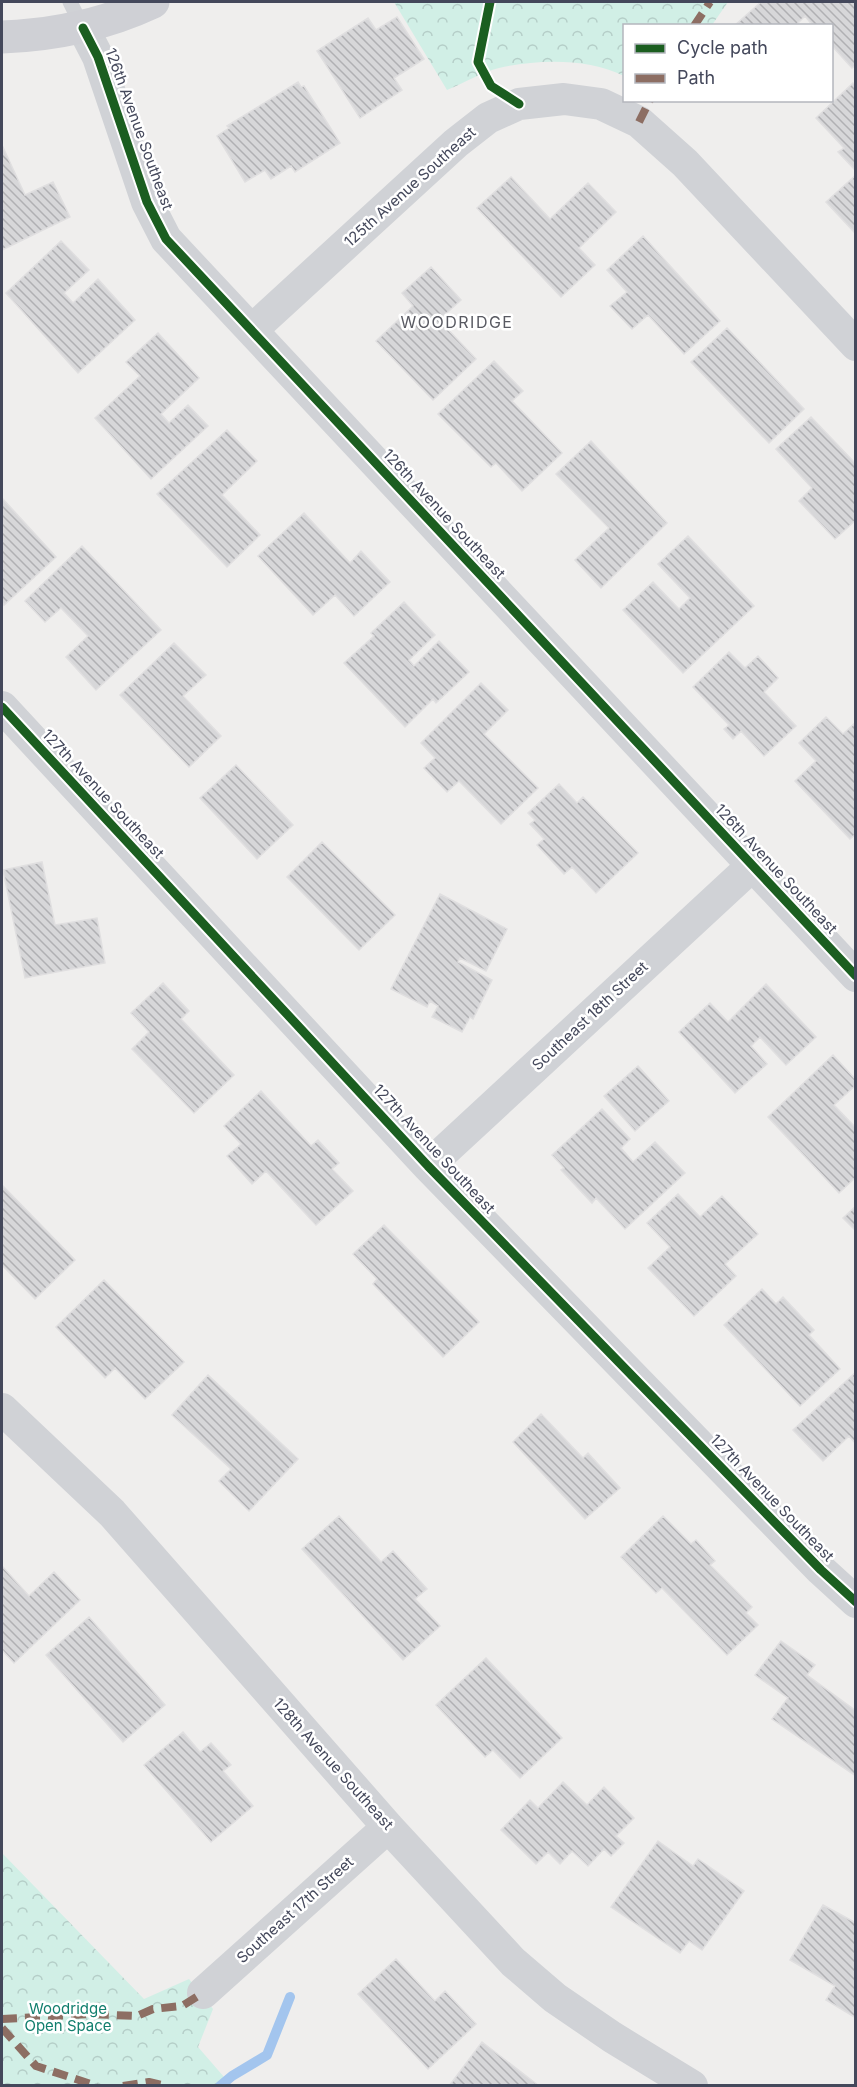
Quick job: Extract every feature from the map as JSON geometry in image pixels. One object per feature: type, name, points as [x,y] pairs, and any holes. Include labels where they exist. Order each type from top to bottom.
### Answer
[{"type":"street","points":[[2,37],[45,36],[76,15],[153,2]]},
{"type":"street","name":"126th Avenue Southeast","points":[[76,15],[98,57],[147,202],[166,239],[855,976]]},
{"type":"street","name":"125th Avenue Southeast","points":[[252,330],[456,143],[488,118],[519,104],[564,99],[601,104],[639,122],[685,163],[855,345]]},
{"type":"street","name":"127th Avenue Southeast","points":[[2,707],[428,1166],[813,1562],[855,1602]]},
{"type":"street","name":"Southeast 18th Street","points":[[428,1166],[752,866]]},
{"type":"street","name":"128th Avenue Southeast","points":[[2,1409],[112,1513],[388,1827],[513,1962],[612,2037],[692,2085]]},
{"type":"street","name":"Southeast 17th Street","points":[[203,1993],[388,1827]]},
{"type":"green space","points":[[394,2],[728,2],[713,24],[623,24],[623,76],[579,63],[530,63],[493,70],[447,90]]},
{"type":"green space","name":"Woodridge Open Space","points":[[2,1853],[144,1999],[189,1979],[213,2009],[198,2047],[231,2085],[2,2085]]},
{"type":"building","points":[[761,2],[856,2],[856,65],[852,68],[833,47],[833,24],[811,24],[805,16],[797,24],[736,24]]},
{"type":"building","points":[[397,17],[424,59],[394,78],[402,90],[360,118],[317,51],[368,18],[376,30]]},
{"type":"building","points":[[298,82],[301,87],[304,86],[340,143],[295,172],[291,166],[271,179],[265,170],[245,182],[217,136],[229,128],[227,126]]},
{"type":"building","points":[[853,83],[856,85],[856,171],[838,152],[844,148],[816,118]]},
{"type":"building","points":[[2,145],[25,195],[53,182],[70,217],[2,250]]},
{"type":"building","points":[[856,175],[856,234],[826,202]]},
{"type":"building","points":[[511,177],[550,219],[588,183],[616,212],[579,248],[595,265],[561,297],[477,208]]},
{"type":"building","points":[[643,236],[720,321],[684,354],[648,315],[632,329],[610,306],[627,292],[607,270]]},
{"type":"building","points":[[61,241],[89,270],[64,293],[73,303],[98,279],[135,320],[78,373],[6,293]]},
{"type":"building","points":[[431,267],[461,300],[439,320],[476,359],[433,400],[376,341],[413,306],[402,293]]},
{"type":"building","points":[[727,328],[804,409],[769,443],[691,362]]},
{"type":"building","points":[[158,333],[199,378],[161,414],[169,423],[188,405],[208,426],[151,479],[95,418],[140,376],[126,362]]},
{"type":"building","points":[[494,361],[523,391],[512,401],[562,453],[522,491],[496,463],[491,467],[438,414]]},
{"type":"building","points":[[811,417],[856,464],[856,520],[835,539],[799,501],[812,488],[776,449]]},
{"type":"building","points":[[227,430],[257,461],[222,495],[260,535],[227,567],[157,494]]},
{"type":"building","points":[[591,441],[667,523],[601,588],[575,560],[609,528],[556,474]]},
{"type":"building","points":[[2,498],[56,557],[4,605],[2,602]]},
{"type":"building","points":[[304,513],[350,563],[361,551],[390,582],[354,616],[335,595],[313,615],[258,556]]},
{"type":"building","points":[[688,536],[754,606],[683,673],[623,610],[653,582],[679,609],[690,598],[658,564]]},
{"type":"building","points":[[82,546],[161,630],[96,690],[66,657],[88,636],[61,608],[45,622],[25,601]]},
{"type":"building","points":[[404,602],[435,635],[409,660],[414,666],[439,641],[469,672],[436,703],[433,699],[405,727],[344,663],[374,636],[371,633]]},
{"type":"building","points":[[174,643],[206,675],[183,696],[221,736],[189,767],[120,695]]},
{"type":"building","points":[[729,652],[745,668],[758,656],[778,678],[764,692],[796,726],[764,756],[741,731],[733,739],[724,729],[729,725],[693,687]]},
{"type":"building","points":[[481,683],[508,710],[484,734],[538,788],[501,824],[459,781],[447,792],[424,768],[435,758],[421,743]]},
{"type":"building","points":[[826,717],[843,734],[856,722],[856,834],[850,839],[795,781],[816,761],[799,743]]},
{"type":"building","points":[[236,765],[293,825],[257,859],[200,798]]},
{"type":"building","points":[[559,784],[577,803],[583,797],[638,853],[596,893],[572,867],[564,874],[537,845],[544,839],[530,824],[535,820],[528,813]]},
{"type":"building","points":[[322,842],[395,915],[359,950],[287,877]]},
{"type":"building","points":[[42,862],[55,925],[97,918],[105,963],[25,978],[3,870]]},
{"type":"building","points":[[440,894],[507,929],[486,971],[460,958],[458,962],[492,980],[473,1019],[470,1017],[462,1032],[432,1017],[438,1006],[430,1001],[427,1007],[391,989]]},
{"type":"building","points":[[163,983],[189,1011],[181,1019],[234,1075],[194,1113],[132,1049],[149,1032],[131,1013]]},
{"type":"building","points":[[766,984],[816,1037],[786,1065],[760,1037],[751,1046],[767,1064],[735,1093],[679,1032],[710,1003],[728,1022]]},
{"type":"building","points":[[833,1055],[856,1080],[856,1085],[834,1105],[856,1128],[856,1177],[839,1193],[768,1117]]},
{"type":"building","points":[[638,1066],[669,1101],[635,1131],[604,1096]]},
{"type":"building","points":[[261,1091],[311,1146],[318,1140],[339,1163],[332,1169],[353,1191],[316,1225],[266,1171],[252,1184],[227,1156],[241,1144],[224,1126]]},
{"type":"building","points":[[602,1109],[630,1139],[621,1148],[633,1162],[655,1142],[685,1173],[625,1229],[596,1198],[592,1203],[561,1170],[564,1168],[552,1155]]},
{"type":"building","points":[[2,1185],[75,1260],[35,1299],[2,1265]]},
{"type":"building","points":[[678,1194],[700,1217],[722,1196],[758,1234],[725,1264],[736,1276],[694,1316],[648,1268],[670,1247],[647,1223]]},
{"type":"building","points":[[856,1206],[856,1231],[843,1218]]},
{"type":"building","points":[[384,1225],[479,1322],[443,1357],[373,1284],[377,1279],[353,1254]]},
{"type":"building","points":[[104,1280],[184,1362],[145,1399],[115,1368],[105,1378],[56,1327]]},
{"type":"building","points":[[762,1289],[776,1304],[783,1297],[814,1330],[809,1335],[840,1369],[800,1406],[724,1325]]},
{"type":"building","points":[[856,1372],[856,1444],[849,1436],[823,1461],[793,1430]]},
{"type":"building","points":[[208,1375],[298,1459],[249,1511],[219,1481],[231,1469],[172,1415]]},
{"type":"building","points":[[541,1414],[583,1458],[588,1453],[620,1488],[585,1519],[513,1442]]},
{"type":"building","points":[[339,1516],[381,1562],[393,1551],[427,1589],[415,1599],[440,1626],[403,1660],[302,1549]]},
{"type":"building","points":[[663,1516],[691,1544],[696,1540],[715,1561],[710,1565],[752,1607],[746,1613],[758,1625],[727,1655],[662,1588],[656,1593],[621,1557]]},
{"type":"building","points":[[2,1566],[29,1596],[54,1572],[80,1600],[14,1663],[2,1650]]},
{"type":"building","points":[[89,1617],[165,1705],[123,1742],[46,1655]]},
{"type":"building","points":[[781,1641],[815,1665],[807,1675],[856,1711],[856,1776],[772,1719],[788,1698],[755,1675]]},
{"type":"building","points":[[486,1658],[562,1738],[520,1778],[493,1750],[485,1757],[436,1705]]},
{"type":"building","points":[[183,1732],[200,1752],[211,1743],[231,1765],[223,1771],[253,1806],[211,1842],[144,1765]]},
{"type":"building","points":[[563,1782],[587,1805],[604,1787],[634,1818],[616,1836],[624,1843],[611,1856],[604,1849],[588,1866],[572,1851],[560,1864],[548,1852],[536,1864],[501,1830],[530,1800],[538,1808]]},
{"type":"building","points":[[658,1841],[693,1866],[698,1859],[744,1891],[702,1950],[689,1941],[680,1953],[611,1907]]},
{"type":"building","points":[[823,1905],[856,1923],[856,2018],[826,2000],[835,1986],[790,1960]]},
{"type":"building","points":[[396,1959],[435,2001],[445,1991],[476,2024],[428,2069],[358,1994]]},
{"type":"building","points":[[482,2042],[539,2086],[449,2086]]},
{"type":"waterway","points":[[220,2086],[267,2055],[290,1997]]},
{"type":"marked path","points":[[695,24],[710,2]]},
{"type":"marked path","points":[[639,122],[649,102]]},
{"type":"marked path","points":[[2,2019],[90,2014],[137,2016],[153,2009],[182,2006],[203,1993]]},
{"type":"marked path","points":[[2,2028],[36,2066],[97,2086]]},
{"type":"marked path","points":[[123,2086],[149,2082],[167,2086]]},
{"type":"cycle path","points":[[490,2],[478,62],[491,86],[519,104]]},
{"type":"cycle path","points":[[83,28],[98,57],[147,202],[166,239],[856,976]]},
{"type":"cycle path","points":[[2,707],[428,1166],[821,1570],[856,1602]]},
{"type":"district","name":"WOODRIDGE","points":[[457,322]]}]
